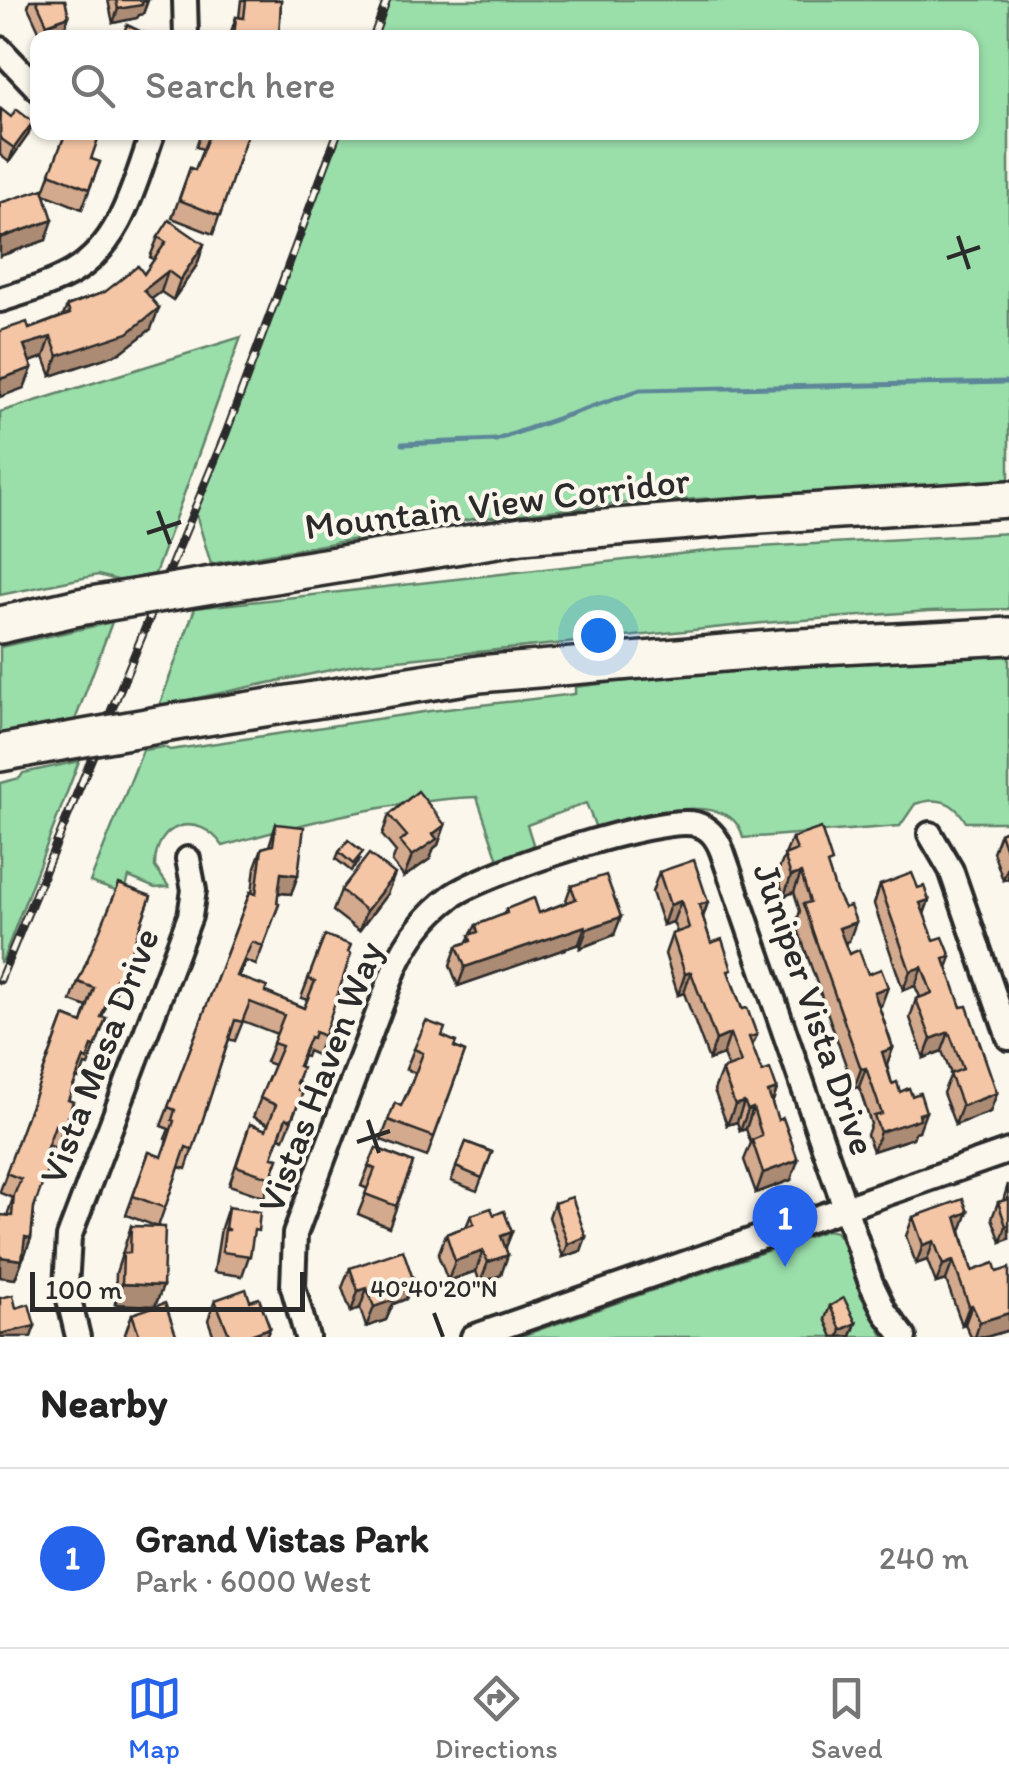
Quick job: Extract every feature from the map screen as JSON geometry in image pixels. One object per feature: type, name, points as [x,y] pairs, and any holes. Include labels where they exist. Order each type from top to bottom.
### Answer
[{"type":"highway","name":"Mountain View Corridor","points":[[0,625],[79,608],[522,534],[1009,499]]},
{"type":"highway","points":[[14,751],[479,674],[783,648],[1009,636]]},
{"type":"street","points":[[185,0],[186,30]]},
{"type":"street","points":[[0,49],[30,81]]},
{"type":"street","points":[[0,300],[72,273],[96,253],[123,215],[145,140]]},
{"type":"street","name":"Vistas Haven Way","points":[[306,1337],[293,1287],[296,1234],[395,968],[414,933],[441,904],[474,883],[603,838],[635,829],[689,823],[703,826],[714,835]]},
{"type":"street","points":[[930,834],[951,870],[1009,1038]]},
{"type":"street","name":"Juniper Vista Drive","points":[[714,835],[878,1298],[904,1337]]},
{"type":"street","name":"Vista Mesa Drive","points":[[78,1337],[66,1286],[69,1238],[190,916],[194,890],[188,859]]},
{"type":"street","points":[[473,1337],[1009,1151]]},
{"type":"green space","points":[[390,0],[1009,0],[1009,482],[627,503],[474,519],[211,564],[196,514],[337,140],[979,140],[979,30],[379,30]]},
{"type":"green space","points":[[241,337],[155,574],[121,581],[98,575],[0,595],[0,412]]},
{"type":"green space","points":[[1009,533],[1009,609],[763,623],[359,664],[159,706],[195,608],[724,549]]},
{"type":"green space","points":[[112,622],[74,723],[0,736],[0,647]]},
{"type":"green space","points":[[1009,655],[1009,822],[966,822],[951,805],[931,800],[915,804],[900,826],[743,838],[735,822],[721,813],[701,809],[655,813],[596,828],[586,803],[527,825],[535,850],[499,863],[477,797],[349,814],[223,846],[202,828],[179,826],[162,840],[157,852],[155,867],[169,887],[155,888],[129,877],[124,894],[90,882],[143,750],[170,750],[430,711],[575,694],[575,687],[629,681]]},
{"type":"green space","points":[[79,761],[0,962],[0,783],[20,778],[23,773]]},
{"type":"green space","points":[[827,1230],[841,1238],[861,1296],[884,1337],[518,1337]]},
{"type":"building","points":[[36,0],[65,0],[69,16],[47,24]]},
{"type":"building","points":[[116,0],[148,0],[142,1],[142,5],[118,9]]},
{"type":"building","points":[[246,0],[281,0],[279,30],[235,30],[236,17],[244,18]]},
{"type":"building","points":[[1,109],[11,117],[16,109],[30,120],[30,126],[14,148],[0,138]]},
{"type":"building","points":[[63,140],[98,140],[91,159],[100,162],[89,189],[50,173]]},
{"type":"building","points":[[207,140],[245,140],[220,216],[179,200],[190,168],[195,170]]},
{"type":"building","points":[[43,189],[53,220],[0,238],[0,203]]},
{"type":"building","points":[[169,220],[204,244],[180,280],[168,271],[144,290],[159,308],[128,333],[58,356],[51,337],[24,345],[32,368],[0,379],[0,331],[27,322],[29,329],[70,314],[67,306],[105,292],[138,266],[144,274],[166,242],[158,237]]},
{"type":"building","points":[[418,791],[445,825],[433,834],[437,839],[412,856],[400,842],[407,836],[389,815]]},
{"type":"building","points":[[276,824],[304,827],[298,875],[281,873],[279,904],[263,946],[252,942],[237,976],[267,987],[265,992],[304,1008],[315,981],[308,979],[325,935],[351,945],[351,954],[324,1036],[315,1032],[310,1037],[298,1066],[302,1068],[296,1083],[303,1092],[291,1120],[286,1118],[272,1157],[278,1158],[271,1178],[236,1166],[250,1124],[266,1130],[276,1105],[260,1098],[282,1046],[273,1043],[284,1015],[250,1002],[242,1022],[235,1020],[193,1150],[186,1147],[165,1208],[133,1196],[149,1152],[162,1157],[174,1121],[175,1110],[168,1107],[250,892],[256,894],[262,848],[273,845]]},
{"type":"building","points":[[821,828],[836,892],[844,908],[850,906],[856,922],[839,928],[849,954],[859,950],[868,974],[881,969],[888,987],[874,992],[893,1048],[882,1052],[892,1084],[897,1082],[900,1092],[909,1088],[912,1096],[920,1093],[926,1112],[919,1114],[920,1119],[880,1132],[874,1116],[882,1114],[866,1068],[861,1069],[803,904],[810,902],[801,873],[791,876],[784,855],[797,850],[792,838]]},
{"type":"building","points":[[1009,829],[1009,859],[1000,833]]},
{"type":"building","points":[[348,840],[363,852],[353,864],[339,852]]},
{"type":"building","points":[[369,854],[395,874],[366,911],[341,890]]},
{"type":"building","points":[[694,860],[708,902],[699,905],[711,943],[722,939],[732,970],[728,971],[757,1035],[749,1037],[762,1072],[770,1069],[777,1089],[768,1092],[778,1120],[783,1118],[798,1160],[763,1173],[752,1140],[762,1136],[753,1108],[748,1110],[744,1102],[735,1105],[722,1070],[741,1063],[730,1034],[716,1040],[691,972],[685,974],[672,934],[689,928],[681,901],[670,905],[659,872]]},
{"type":"building","points":[[912,873],[918,888],[924,886],[929,900],[920,903],[934,940],[943,937],[951,957],[944,959],[961,1007],[967,1006],[997,1093],[962,1106],[950,1074],[963,1069],[949,1032],[931,1039],[916,999],[932,993],[922,967],[910,971],[880,885]]},
{"type":"building","points":[[606,875],[621,917],[465,967],[457,946],[471,941],[469,935],[478,932],[476,925],[534,898],[539,913],[576,899],[571,886]]},
{"type":"building","points":[[119,884],[151,896],[120,981],[116,979],[101,1017],[106,1018],[95,1047],[92,1046],[87,1060],[84,1058],[68,1100],[73,1102],[63,1128],[55,1125],[45,1153],[49,1154],[45,1165],[49,1166],[34,1207],[31,1238],[25,1237],[22,1260],[0,1257],[0,1215],[12,1216],[14,1195],[21,1179],[6,1173],[64,1016],[82,1023],[94,988],[78,982]]},
{"type":"building","points":[[426,1021],[445,1028],[442,1036],[456,1042],[454,1047],[465,1052],[434,1137],[388,1120],[395,1103],[401,1106],[409,1090],[423,1053],[414,1049]]},
{"type":"building","points":[[466,1142],[492,1152],[482,1178],[456,1167]]},
{"type":"building","points":[[376,1148],[413,1163],[396,1206],[365,1194],[375,1169],[368,1166]]},
{"type":"building","points":[[572,1197],[586,1237],[568,1244],[554,1203]]},
{"type":"building","points":[[963,1199],[968,1212],[956,1217],[972,1271],[994,1263],[997,1272],[1009,1268],[1009,1313],[980,1322],[972,1305],[969,1306],[953,1261],[943,1265],[934,1241],[923,1245],[913,1217]]},
{"type":"building","points":[[1009,1199],[1009,1225],[1006,1226],[998,1202]]},
{"type":"building","points":[[228,1207],[260,1212],[250,1256],[222,1252],[225,1230],[230,1230],[225,1228]]},
{"type":"building","points":[[491,1208],[494,1215],[504,1211],[512,1232],[501,1236],[508,1255],[488,1262],[483,1251],[455,1261],[446,1234],[474,1224],[471,1215]]},
{"type":"building","points":[[131,1226],[165,1227],[163,1286],[122,1284],[123,1253],[130,1253]]},
{"type":"building","points":[[403,1250],[413,1279],[389,1287],[394,1300],[374,1307],[367,1288],[358,1291],[350,1268]]},
{"type":"building","points":[[246,1289],[250,1301],[259,1298],[270,1328],[244,1337],[230,1337],[215,1300]]},
{"type":"building","points":[[13,1295],[16,1308],[29,1304],[35,1326],[0,1334],[0,1298]]},
{"type":"building","points":[[844,1298],[856,1323],[841,1330],[830,1306]]},
{"type":"building","points":[[165,1303],[177,1337],[140,1337],[132,1314]]},
{"type":"waterway","points":[[402,444],[496,440],[640,390],[1009,382]]},
{"type":"railway","points":[[376,30],[387,0]]},
{"type":"railway","points":[[0,980],[226,433],[335,140]]},
{"type":"place","name":"Grand Vistas Park","points":[[785,1267]]}]
